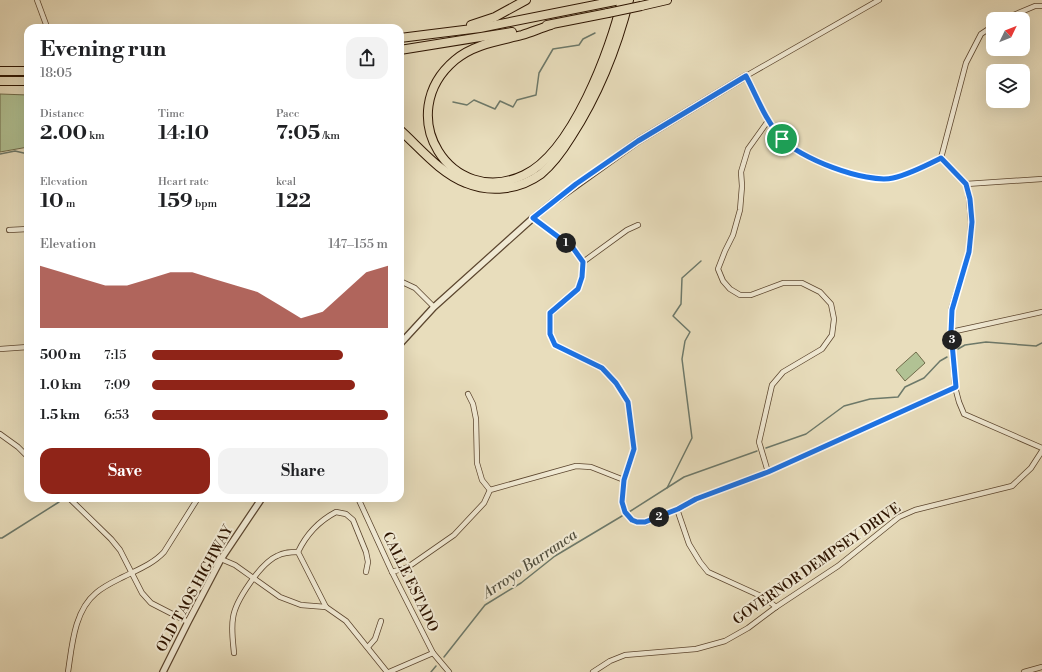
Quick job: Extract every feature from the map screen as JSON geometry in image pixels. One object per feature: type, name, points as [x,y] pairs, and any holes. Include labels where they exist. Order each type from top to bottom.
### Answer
[{"type":"highway","points":[[444,33],[495,16],[526,0]]},
{"type":"highway","points":[[404,38],[444,33],[515,21],[621,0],[609,45],[594,82],[569,129],[547,158],[525,175],[510,180],[489,182],[469,177],[458,171],[451,166],[439,152],[430,135],[428,125],[427,114],[430,97],[439,78],[455,60],[474,49],[490,43],[522,35],[551,25]]},
{"type":"highway","points":[[404,134],[444,170],[465,183],[477,187],[497,189],[507,188],[527,182],[540,174],[557,157],[576,129],[590,104],[613,53],[629,0]]},
{"type":"highway","points":[[404,49],[551,25],[667,0]]},
{"type":"highway","points":[[0,71],[24,71]]},
{"type":"highway","points":[[0,81],[24,81]]},
{"type":"street","points":[[37,0],[46,24]]},
{"type":"street","points":[[404,340],[434,307],[533,218],[576,184],[638,141],[746,76],[879,0]]},
{"type":"street","points":[[1021,12],[1035,6],[1042,6]]},
{"type":"street","points":[[746,76],[768,121],[782,139],[800,152],[826,164],[863,177],[877,179],[892,178],[914,172],[941,158],[966,63],[981,34],[986,31]]},
{"type":"street","points":[[768,121],[748,149],[741,172],[742,186],[740,210],[733,235],[718,269],[722,281],[740,295],[751,295],[783,283],[802,283],[820,292],[831,304],[834,319],[832,335],[822,349],[783,372],[772,385],[759,442],[768,472]]},
{"type":"street","points":[[941,158],[966,184],[970,199],[972,222],[969,252],[952,310],[951,332],[956,387],[959,402],[964,414],[1042,450]]},
{"type":"street","points":[[966,184],[1042,179]]},
{"type":"street","points":[[533,218],[573,248],[583,262],[582,277],[578,289],[550,313],[550,334],[555,345],[602,368],[616,383],[628,402],[634,449],[624,480],[622,502],[625,512],[632,520],[637,522],[645,522],[678,509],[696,499],[768,472],[956,387]]},
{"type":"street","points":[[583,262],[627,230],[638,225]]},
{"type":"street","points":[[9,230],[24,229]]},
{"type":"street","points":[[404,283],[415,288],[434,307]]},
{"type":"street","points":[[951,332],[1042,312]]},
{"type":"street","points":[[0,349],[24,347]]},
{"type":"street","points":[[468,394],[473,404],[476,419],[477,463],[482,480],[490,490]]},
{"type":"street","points":[[0,434],[24,453]]},
{"type":"street","name":"GOVERNOR DEMPSEY DRIVE","points":[[593,672],[610,661],[625,654],[696,649],[725,641],[748,628],[776,607],[838,566],[899,517],[915,510],[1012,486],[1031,468],[1042,450]]},
{"type":"street","points":[[392,572],[408,567],[454,535],[484,503],[490,490],[576,466],[591,467],[624,480]]},
{"type":"street","points":[[73,502],[111,539],[120,550],[142,594],[152,603],[188,622]]},
{"type":"street","points":[[68,672],[75,632],[87,602],[106,585],[157,560],[164,552],[195,502]]},
{"type":"street","name":"OLD TAOS HIGHWAY","points":[[163,672],[221,559],[259,502]]},
{"type":"street","name":"CALLE ESTADO","points":[[360,502],[392,572],[433,653],[449,672]]},
{"type":"street","points":[[678,509],[689,544],[708,572],[765,598],[776,607]]},
{"type":"street","points":[[298,552],[311,531],[326,517],[336,512],[346,514],[353,520],[366,552],[368,562],[366,572]]},
{"type":"street","points":[[234,653],[232,624],[238,603],[254,578],[276,556],[289,552],[298,552]]},
{"type":"street","points":[[298,552],[326,607],[346,621],[388,672],[433,653]]},
{"type":"street","points":[[221,559],[235,565],[280,597],[301,605],[326,607]]},
{"type":"street","points":[[368,647],[375,639],[381,621]]},
{"type":"street","points":[[1024,672],[1042,667]]},
{"type":"green space","points":[[0,94],[24,95],[24,148],[0,152]]},
{"type":"green space","points":[[916,352],[925,363],[905,381],[896,370]]},
{"type":"waterway","points":[[453,102],[467,105],[474,100],[495,109],[500,101],[513,107],[517,100],[536,95],[539,73],[553,49],[579,45],[583,39],[595,33]]},
{"type":"waterway","points":[[0,154],[15,151],[24,153]]},
{"type":"waterway","points":[[667,488],[692,438],[682,359],[685,341],[690,332],[673,316],[681,304],[682,278],[701,261]]},
{"type":"waterway","name":"Arroyo Barranca","points":[[958,349],[965,345],[986,342],[1036,346],[1042,343]]},
{"type":"waterway","name":"Arroyo Barranca","points":[[766,448],[806,434],[844,406],[870,399],[898,397],[905,387],[924,378],[940,361],[947,357]]},
{"type":"waterway","name":"Arroyo Barranca","points":[[629,512],[684,477],[757,451]]},
{"type":"waterway","points":[[0,538],[59,502]]},
{"type":"waterway","name":"Arroyo Barranca","points":[[444,657],[485,605],[521,583],[555,556],[622,516]]},
{"type":"waterway","name":"Arroyo Barranca","points":[[431,672],[436,666]]},
{"type":"route","points":[[746,76],[768,121],[782,139],[800,152],[837,169],[863,177],[877,179],[892,178],[914,172],[941,158],[966,184],[970,199],[972,222],[969,252],[952,310],[951,332],[956,387],[768,472],[696,499],[678,509],[645,522],[637,522],[632,520],[625,512],[622,502],[624,480],[634,449],[628,402],[616,383],[602,368],[555,345],[550,334],[550,313],[578,289],[582,277],[583,262],[573,248],[533,218],[576,184],[638,141],[746,76]]}]
